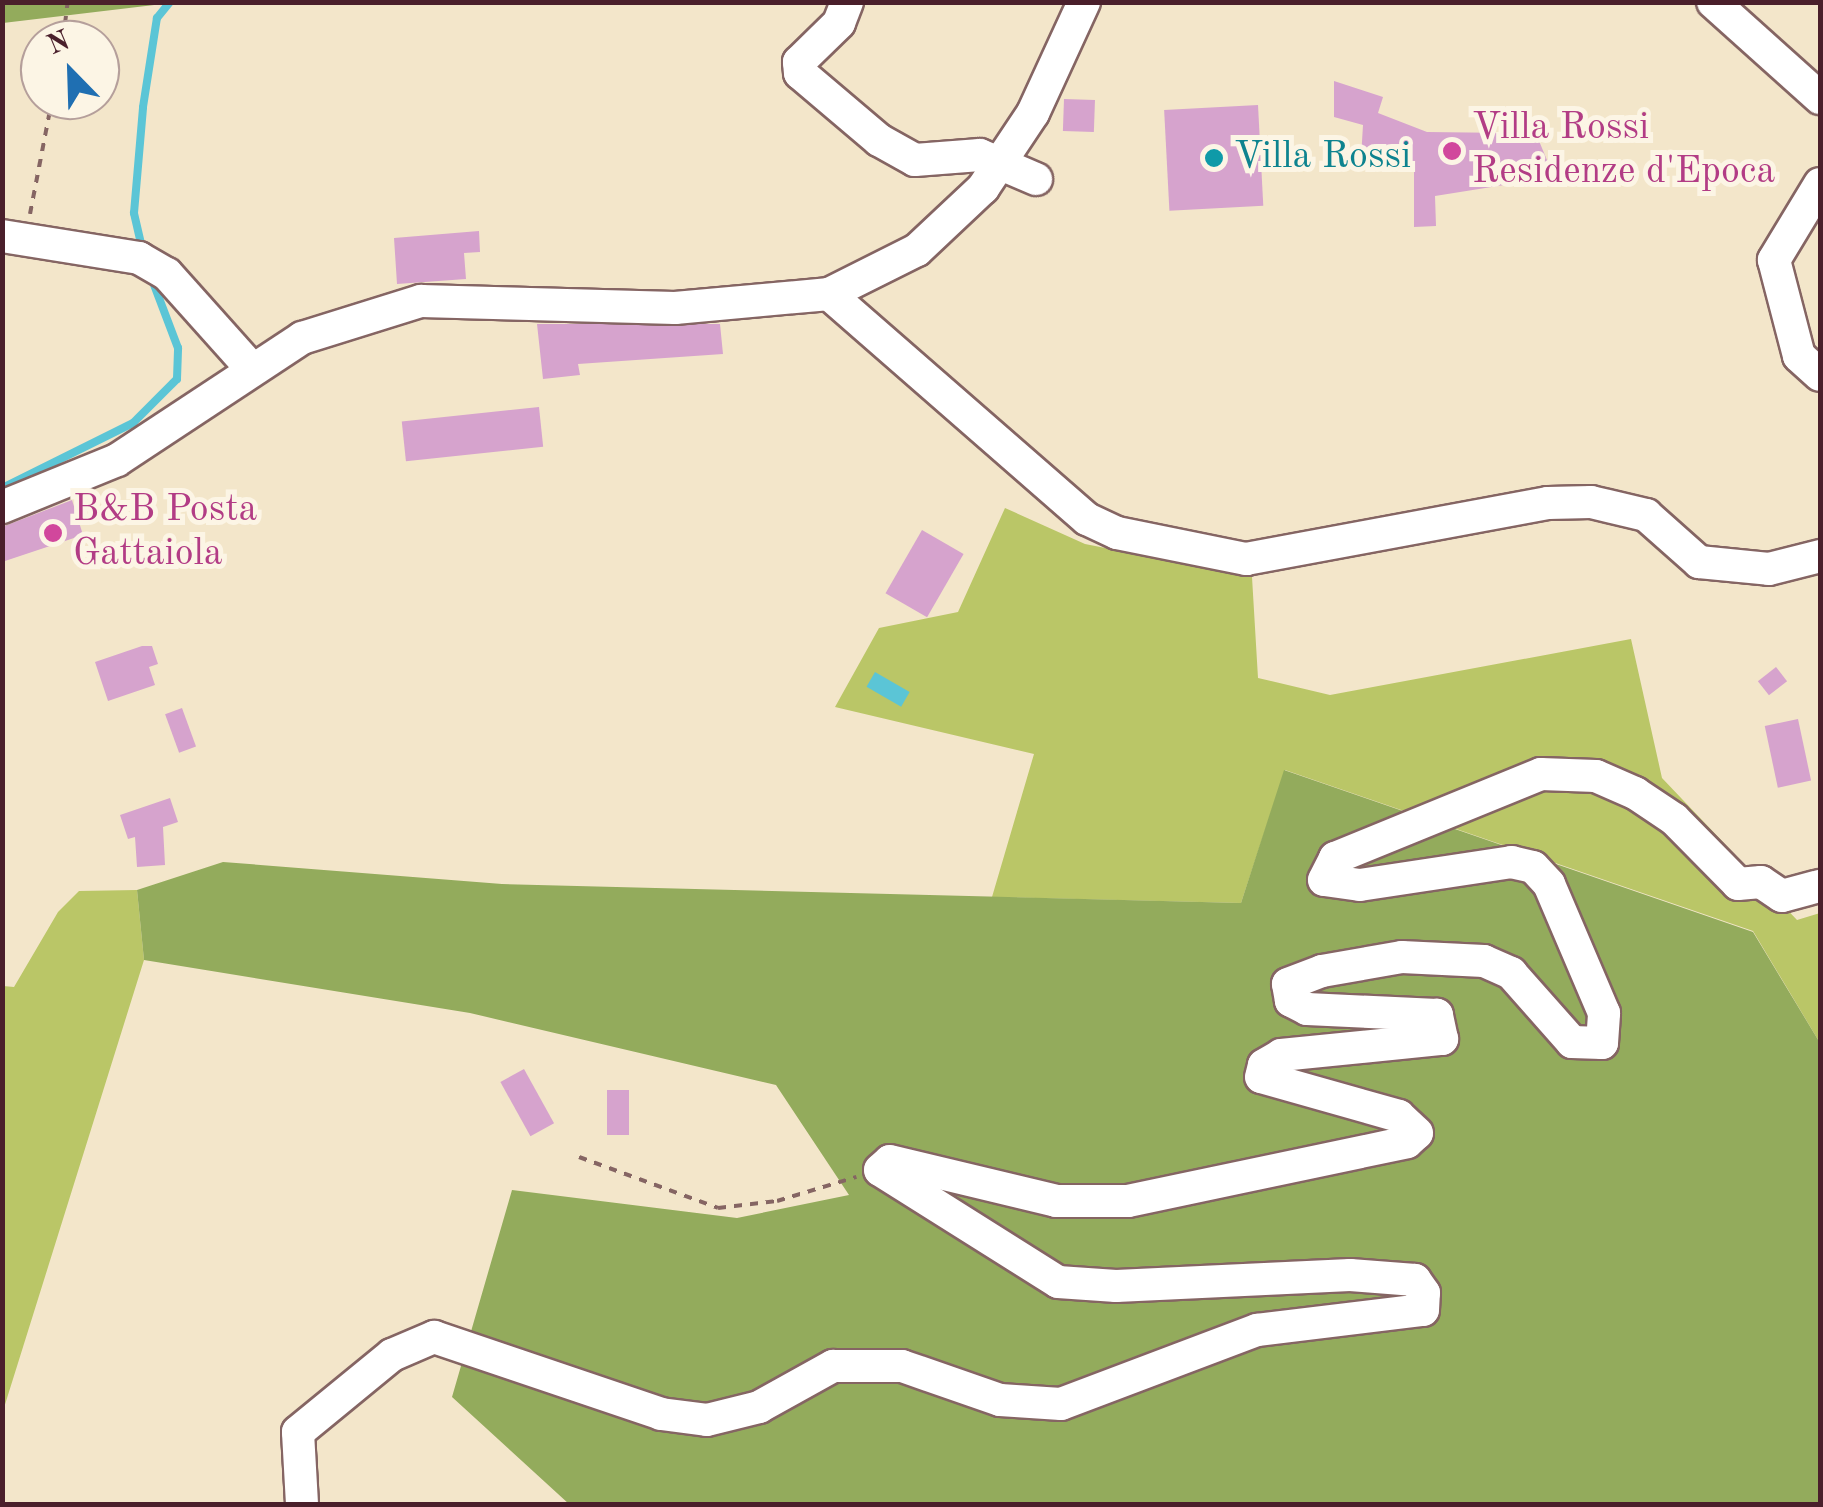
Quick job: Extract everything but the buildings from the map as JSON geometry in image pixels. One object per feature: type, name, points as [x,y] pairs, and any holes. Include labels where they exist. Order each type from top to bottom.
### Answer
[{"type":"street","points":[[846,2],[839,23],[798,62],[800,73],[879,140],[915,160],[980,155],[1036,179]]},
{"type":"street","points":[[2,508],[116,460],[302,338],[421,300],[675,308],[829,294],[917,250],[983,188],[1032,113],[1084,2]]},
{"type":"street","points":[[1713,2],[1820,98]]},
{"type":"street","points":[[1820,184],[1774,260],[1799,356],[1820,375]]},
{"type":"street","points":[[14,237],[139,258],[168,274],[252,369]]},
{"type":"street","points":[[829,294],[1087,519],[1117,533],[1246,558],[1342,537],[1591,502],[1646,514],[1698,562],[1769,569],[1820,556]]},
{"type":"street","points":[[302,1504],[298,1432],[392,1354],[434,1337],[661,1414],[706,1420],[758,1407],[832,1366],[902,1366],[1000,1400],[1060,1404],[1258,1330],[1423,1310],[1424,1293],[1415,1280],[1350,1275],[1116,1286],[1058,1282],[887,1180],[880,1170],[890,1160],[1056,1201],[1128,1201],[1407,1142],[1417,1133],[1399,1116],[1261,1077],[1264,1066],[1280,1055],[1442,1039],[1437,1015],[1307,1009],[1292,1001],[1288,984],[1322,971],[1402,957],[1484,961],[1511,973],[1572,1042],[1602,1043],[1604,1012],[1548,884],[1533,868],[1512,862],[1360,885],[1324,880],[1335,858],[1542,774],[1596,776],[1635,793],[1674,819],[1738,884],[1761,882],[1782,896],[1820,886]]},
{"type":"path","points":[[14,237],[46,120]]},
{"type":"path","points":[[579,1157],[718,1208],[778,1201],[859,1176],[887,1180]]},
{"type":"green space","points":[[3,2],[171,2],[171,3],[3,23]]},
{"type":"green space","points":[[1005,508],[1085,544],[1252,577],[1258,678],[1330,695],[1631,639],[1662,778],[1797,920],[1820,913],[1820,1043],[1753,931],[1285,770],[1241,903],[992,897],[1034,754],[835,707],[879,628],[958,612]]},
{"type":"green space","points":[[1284,770],[1753,932],[1820,1043],[1820,1504],[569,1504],[452,1397],[512,1190],[737,1218],[849,1195],[776,1085],[470,1013],[144,960],[137,890],[223,862],[502,884],[1241,903]]},
{"type":"green space","points":[[137,890],[144,960],[3,1411],[3,986],[14,987],[58,912],[79,891]]},
{"type":"water","points":[[875,672],[910,692],[901,707],[866,687]]},
{"type":"waterway","points":[[142,248],[134,213],[143,107],[157,18],[170,2]]},
{"type":"waterway","points":[[2,488],[133,423],[177,379],[178,348],[151,277]]},
{"type":"place","name":"Villa Rossi Residenze d'Epoca","points":[[1452,151]]},
{"type":"place","name":"Villa Rossi","points":[[1214,158]]},
{"type":"place","name":"B&B Posta Gattaiola","points":[[53,533]]}]
